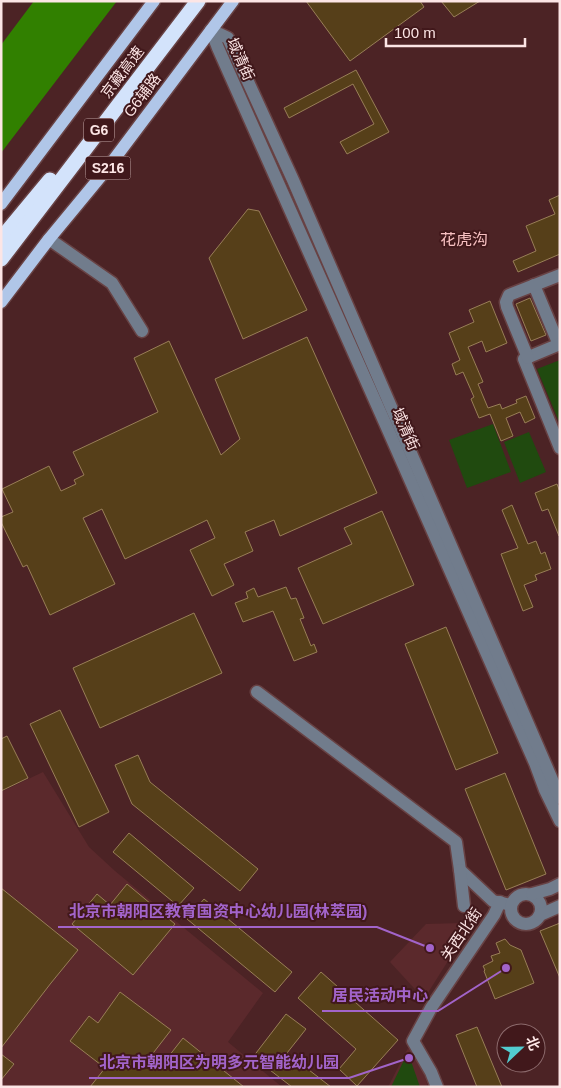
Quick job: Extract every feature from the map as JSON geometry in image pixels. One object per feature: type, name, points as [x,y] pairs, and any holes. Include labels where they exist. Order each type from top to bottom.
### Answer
[{"type":"highway","name":"京藏高速","points":[[1,239],[68,158],[185,1]]},
{"type":"highway","name":"京藏高速","points":[[1,260],[198,1]]},
{"type":"main road","points":[[1,204],[154,1]]},
{"type":"main road","name":"G6辅路","points":[[1,302],[49,239],[106,170],[232,1]]},
{"type":"street","name":"域清街","points":[[211,30],[535,763],[555,789],[560,821]]},
{"type":"street","points":[[49,239],[112,283],[142,331]]},
{"type":"street","points":[[528,358],[506,307],[506,302],[509,295],[560,275]]},
{"type":"street","points":[[534,285],[559,345],[524,359],[560,448]]},
{"type":"street","points":[[257,692],[456,842],[464,906]]},
{"type":"street","points":[[460,870],[493,901],[505,904],[520,894],[532,894],[560,884]]},
{"type":"street","points":[[532,894],[541,904],[540,915]]},
{"type":"street","points":[[505,904],[514,919],[524,924],[534,922],[540,915],[560,906]]},
{"type":"street","name":"关西北街","points":[[437,1087],[431,1072],[413,1041],[431,1008],[494,915],[505,904]]},
{"type":"shaded area","points":[[43,772],[89,847],[115,871],[263,993],[228,1042],[282,1087],[1,1087],[1,792]]},
{"type":"shaded area","points":[[464,923],[465,934],[424,999],[390,962],[426,924]]},
{"type":"shaded area","points":[[408,1048],[422,1067],[428,1087],[388,1087]]},
{"type":"green space","points":[[34,1],[117,1],[1,153],[1,45]]},
{"type":"green space","points":[[560,360],[560,424],[537,369]]},
{"type":"green space","points":[[493,424],[511,472],[467,488],[449,440]]},
{"type":"green space","points":[[529,432],[546,472],[520,483],[504,442]]},
{"type":"green space","points":[[406,1056],[411,1061],[420,1087],[391,1087]]},
{"type":"building","points":[[306,1],[420,1],[424,7],[350,61]]},
{"type":"building","points":[[441,1],[480,1],[454,17]]},
{"type":"building","points":[[356,70],[389,132],[347,154],[340,142],[374,124],[353,84],[289,118],[284,108]]},
{"type":"building","points":[[560,195],[560,254],[518,272],[513,261],[536,251],[526,226],[555,214],[549,200]]},
{"type":"building","points":[[248,209],[259,211],[307,310],[243,339],[209,258]]},
{"type":"building","points":[[530,298],[546,335],[531,341],[516,304]]},
{"type":"building","points":[[490,301],[507,343],[486,352],[482,341],[468,347],[483,382],[478,384],[488,408],[500,404],[502,409],[517,403],[516,400],[526,396],[535,418],[525,423],[520,412],[506,418],[513,436],[501,441],[490,414],[479,418],[471,399],[474,397],[463,372],[456,375],[452,364],[460,360],[449,333],[474,322],[469,310]]},
{"type":"building","points":[[307,337],[377,493],[280,536],[274,520],[245,532],[253,551],[224,564],[234,585],[212,596],[190,550],[215,538],[207,520],[125,559],[102,509],[83,518],[115,584],[50,615],[27,565],[23,567],[1,522],[1,517],[13,512],[2,489],[49,466],[61,491],[76,484],[74,480],[84,475],[73,452],[158,412],[134,358],[169,341],[221,455],[240,439],[215,379]]},
{"type":"building","points":[[557,484],[560,492],[559,536],[548,509],[542,511],[535,493]]},
{"type":"building","points":[[512,505],[528,544],[536,541],[541,554],[545,552],[551,569],[535,575],[537,580],[524,585],[533,607],[523,611],[501,554],[518,548],[502,510]]},
{"type":"building","points":[[382,511],[414,585],[323,624],[298,568],[352,544],[344,528]]},
{"type":"building","points":[[286,587],[291,599],[296,598],[304,618],[300,619],[311,646],[314,644],[317,652],[294,661],[273,611],[243,622],[235,603],[248,598],[246,592],[254,588],[258,597]]},
{"type":"building","points":[[194,613],[222,673],[100,728],[73,668]]},
{"type":"building","points":[[446,627],[498,753],[456,770],[405,644]]},
{"type":"building","points":[[60,710],[109,812],[79,827],[30,724]]},
{"type":"building","points":[[7,736],[28,778],[1,791],[1,739]]},
{"type":"building","points":[[138,755],[150,782],[258,869],[240,891],[132,804],[115,765]]},
{"type":"building","points":[[505,773],[546,874],[506,890],[465,789]]},
{"type":"building","points":[[129,833],[194,888],[178,906],[113,852]]},
{"type":"building","points":[[127,884],[175,924],[133,975],[72,924],[97,894],[110,905]]},
{"type":"building","points":[[1,888],[78,950],[1,1048]]},
{"type":"building","points":[[204,899],[292,972],[275,992],[187,919]]},
{"type":"building","points":[[560,923],[560,978],[540,931]]},
{"type":"building","points":[[505,939],[510,945],[521,950],[534,983],[495,999],[483,966],[493,961],[491,956],[500,953],[496,943]]},
{"type":"building","points":[[321,972],[398,1040],[357,1086],[339,1069],[356,1049],[298,998]]},
{"type":"building","points":[[120,992],[171,1030],[147,1061],[158,1070],[183,1038],[244,1087],[90,1087],[105,1068],[70,1041],[89,1016],[98,1023]]},
{"type":"building","points":[[286,1014],[306,1029],[287,1053],[331,1087],[292,1087],[253,1057]]},
{"type":"building","points":[[477,1027],[502,1087],[477,1087],[456,1035]]},
{"type":"building","points":[[1,1054],[14,1064],[1,1080]]},
{"type":"place","name":"北京市朝阳区教育国资中心幼儿园(林萃园)","points":[[430,948]]},
{"type":"place","name":"居民活动中心","points":[[506,968]]},
{"type":"place","name":"北京市朝阳区为明多元智能幼儿园","points":[[409,1058]]},
{"type":"district","name":"花虎沟","points":[[464,239]]}]
